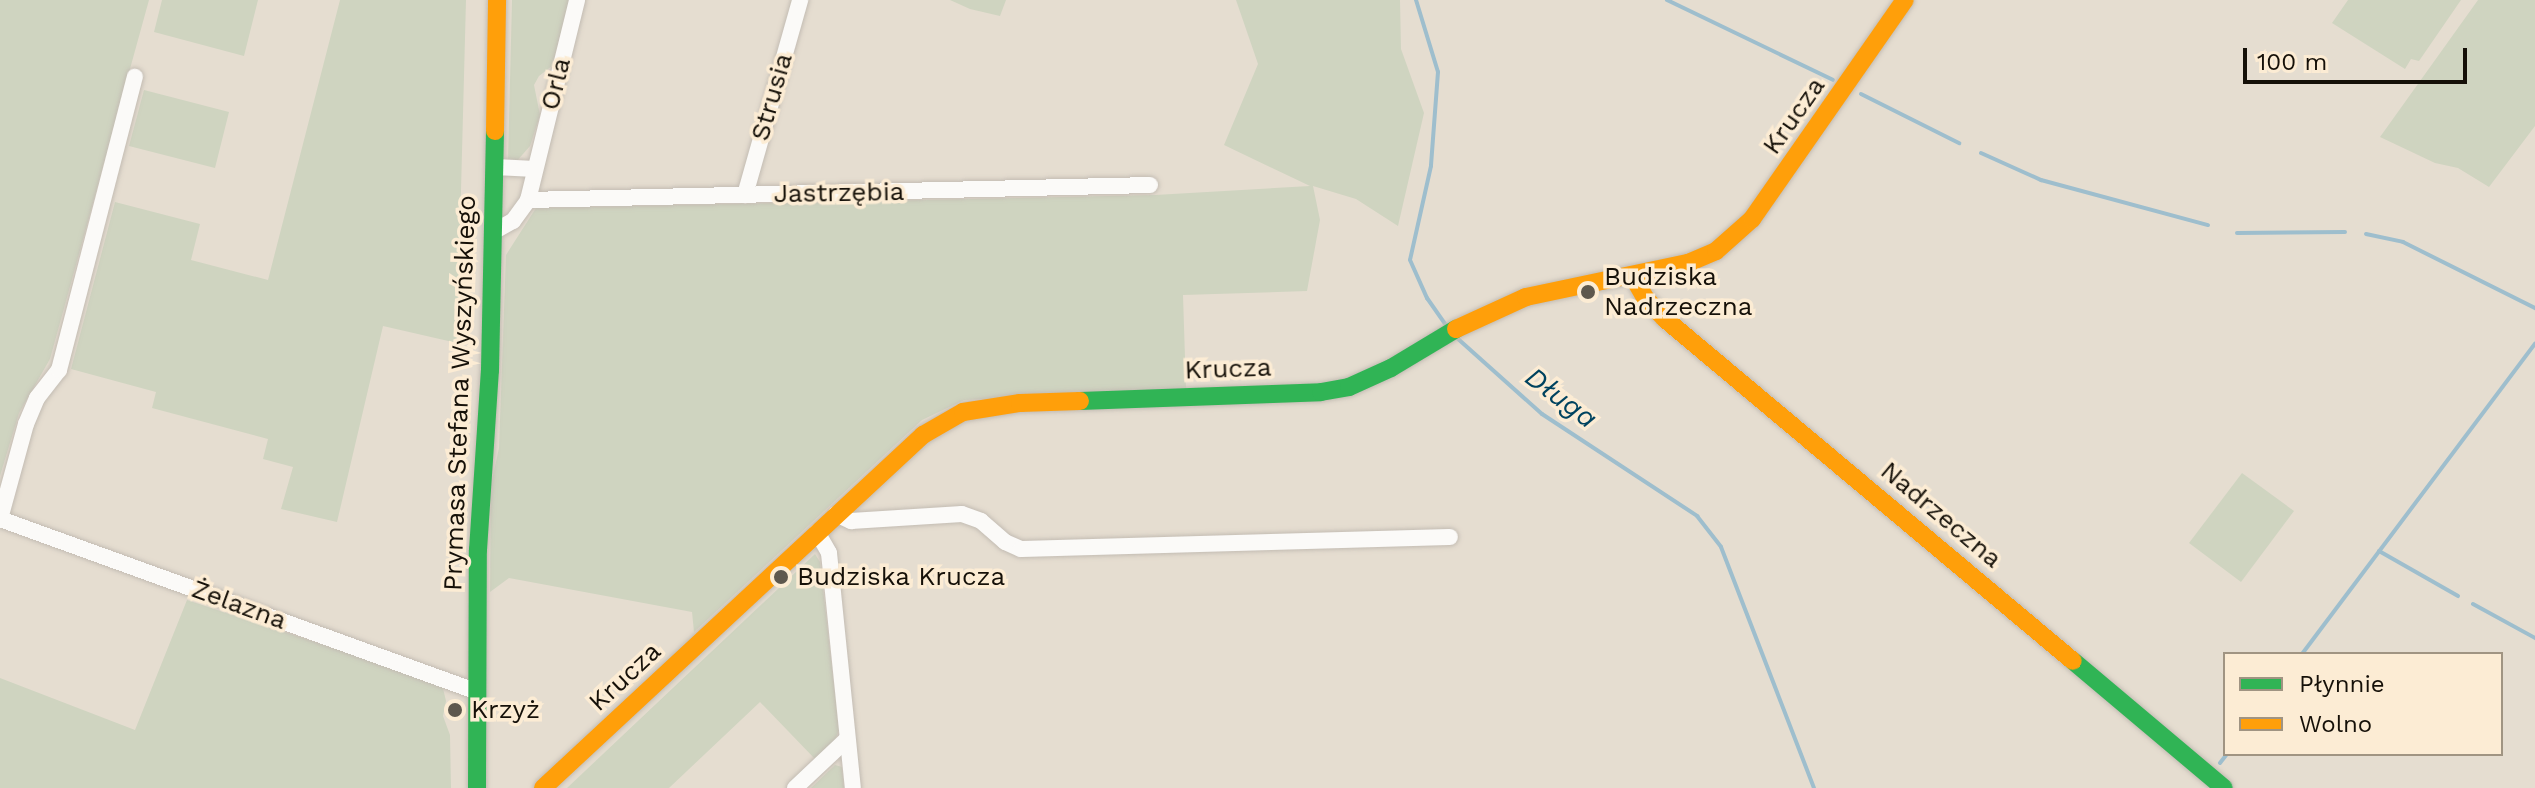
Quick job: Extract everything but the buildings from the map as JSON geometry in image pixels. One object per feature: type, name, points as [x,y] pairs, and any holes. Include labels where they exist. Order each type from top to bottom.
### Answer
[{"type":"street","name":"Prymasa Stefana Wyszyńskiego","points":[[477,788],[478,550],[490,370],[497,0]]},
{"type":"street","name":"Orla","points":[[528,200],[577,0]]},
{"type":"street","name":"Strusia","points":[[745,195],[800,0]]},
{"type":"street","name":"Krucza","points":[[543,788],[910,445],[963,412],[1020,403],[1340,389],[1374,377],[1467,323],[1526,297],[1700,258],[1740,232],[1807,144],[1905,0]]},
{"type":"street","points":[[0,519],[26,424],[37,398],[59,370],[135,77]]},
{"type":"street","points":[[495,167],[535,169]]},
{"type":"street","name":"Jastrzębia","points":[[528,200],[1150,185]]},
{"type":"street","points":[[493,232],[513,221],[528,200]]},
{"type":"street","name":"Nadrzeczna","points":[[1632,275],[1646,299],[1665,319],[2224,788]]},
{"type":"street","points":[[836,514],[851,521],[962,514],[981,521],[1005,542],[1021,549],[1450,537]]},
{"type":"street","name":"Żelazna","points":[[0,519],[478,692]]},
{"type":"street","points":[[817,532],[829,553],[853,788]]},
{"type":"street","points":[[795,788],[847,739]]},
{"type":"green space","points":[[0,0],[149,0],[50,359],[19,413],[0,476]]},
{"type":"green space","points":[[162,0],[258,0],[244,56],[154,32]]},
{"type":"green space","points":[[340,0],[466,0],[457,343],[383,326],[337,522],[281,509],[293,467],[263,459],[268,439],[152,408],[156,392],[71,369],[115,202],[200,224],[191,260],[268,280]]},
{"type":"green space","points":[[512,0],[570,0],[552,66],[539,76],[534,85],[540,115],[530,146],[516,162],[508,162]]},
{"type":"green space","points":[[950,0],[1006,0],[1000,16],[970,9]]},
{"type":"green space","points":[[1236,0],[1400,0],[1401,49],[1424,113],[1398,226],[1356,199],[1313,186],[1320,220],[1307,291],[1183,295],[1186,389],[964,400],[922,420],[694,632],[692,612],[509,578],[490,592],[491,485],[499,448],[506,255],[536,208],[1155,195],[1310,186],[1224,145],[1258,64]]},
{"type":"green space","points":[[2348,0],[2461,0],[2419,61],[2411,59],[2405,69],[2332,23]]},
{"type":"green space","points":[[2478,0],[2535,0],[2535,126],[2489,187],[2458,168],[2435,163],[2380,137]]},
{"type":"green space","points":[[144,90],[229,112],[215,168],[129,146]]},
{"type":"green space","points":[[2242,473],[2294,511],[2241,582],[2189,543]]},
{"type":"green space","points":[[815,554],[820,562],[839,730],[835,740],[815,759],[760,702],[669,788],[567,788]]},
{"type":"green space","points":[[187,600],[442,684],[446,701],[443,716],[450,735],[451,788],[0,788],[0,678],[135,730]]},
{"type":"green space","points":[[835,765],[842,767],[844,788],[811,788]]},
{"type":"waterway","name":"Długa","points":[[1416,0],[1438,72],[1431,166],[1410,260],[1427,298],[1446,325]]},
{"type":"waterway","points":[[1667,0],[1833,80]]},
{"type":"waterway","points":[[1861,94],[1959,143]]},
{"type":"waterway","points":[[1981,153],[2041,180],[2208,225]]},
{"type":"waterway","points":[[2237,233],[2345,232]]},
{"type":"waterway","points":[[2366,234],[2403,242],[2535,308]]},
{"type":"waterway","name":"Długa","points":[[1457,338],[1542,414],[1697,516],[1721,547],[1814,788]]},
{"type":"waterway","points":[[2304,652],[2535,344]]},
{"type":"waterway","points":[[2379,551],[2458,596]]},
{"type":"waterway","points":[[2473,604],[2535,638]]},
{"type":"waterway","points":[[2220,763],[2225,756]]},
{"type":"traffic: fast","points":[[477,788],[478,550],[490,370],[495,131]]},
{"type":"traffic: fast","points":[[1080,401],[1321,392],[1349,387],[1391,368],[1456,329]]},
{"type":"traffic: fast","points":[[2073,661],[2224,788]]},
{"type":"traffic: slow","points":[[495,131],[497,0]]},
{"type":"traffic: slow","points":[[1456,329],[1526,297],[1688,263],[1716,251],[1752,219],[1905,0]]},
{"type":"traffic: slow","points":[[1632,275],[1646,299],[1665,319],[2073,661]]},
{"type":"traffic: slow","points":[[543,788],[923,435],[963,412],[1020,403],[1080,401]]},
{"type":"place","name":"Budziska Nadrzeczna","points":[[1588,292]]},
{"type":"place","name":"Budziska Krucza","points":[[781,577]]},
{"type":"place","name":"Krzyż","points":[[455,710]]}]
